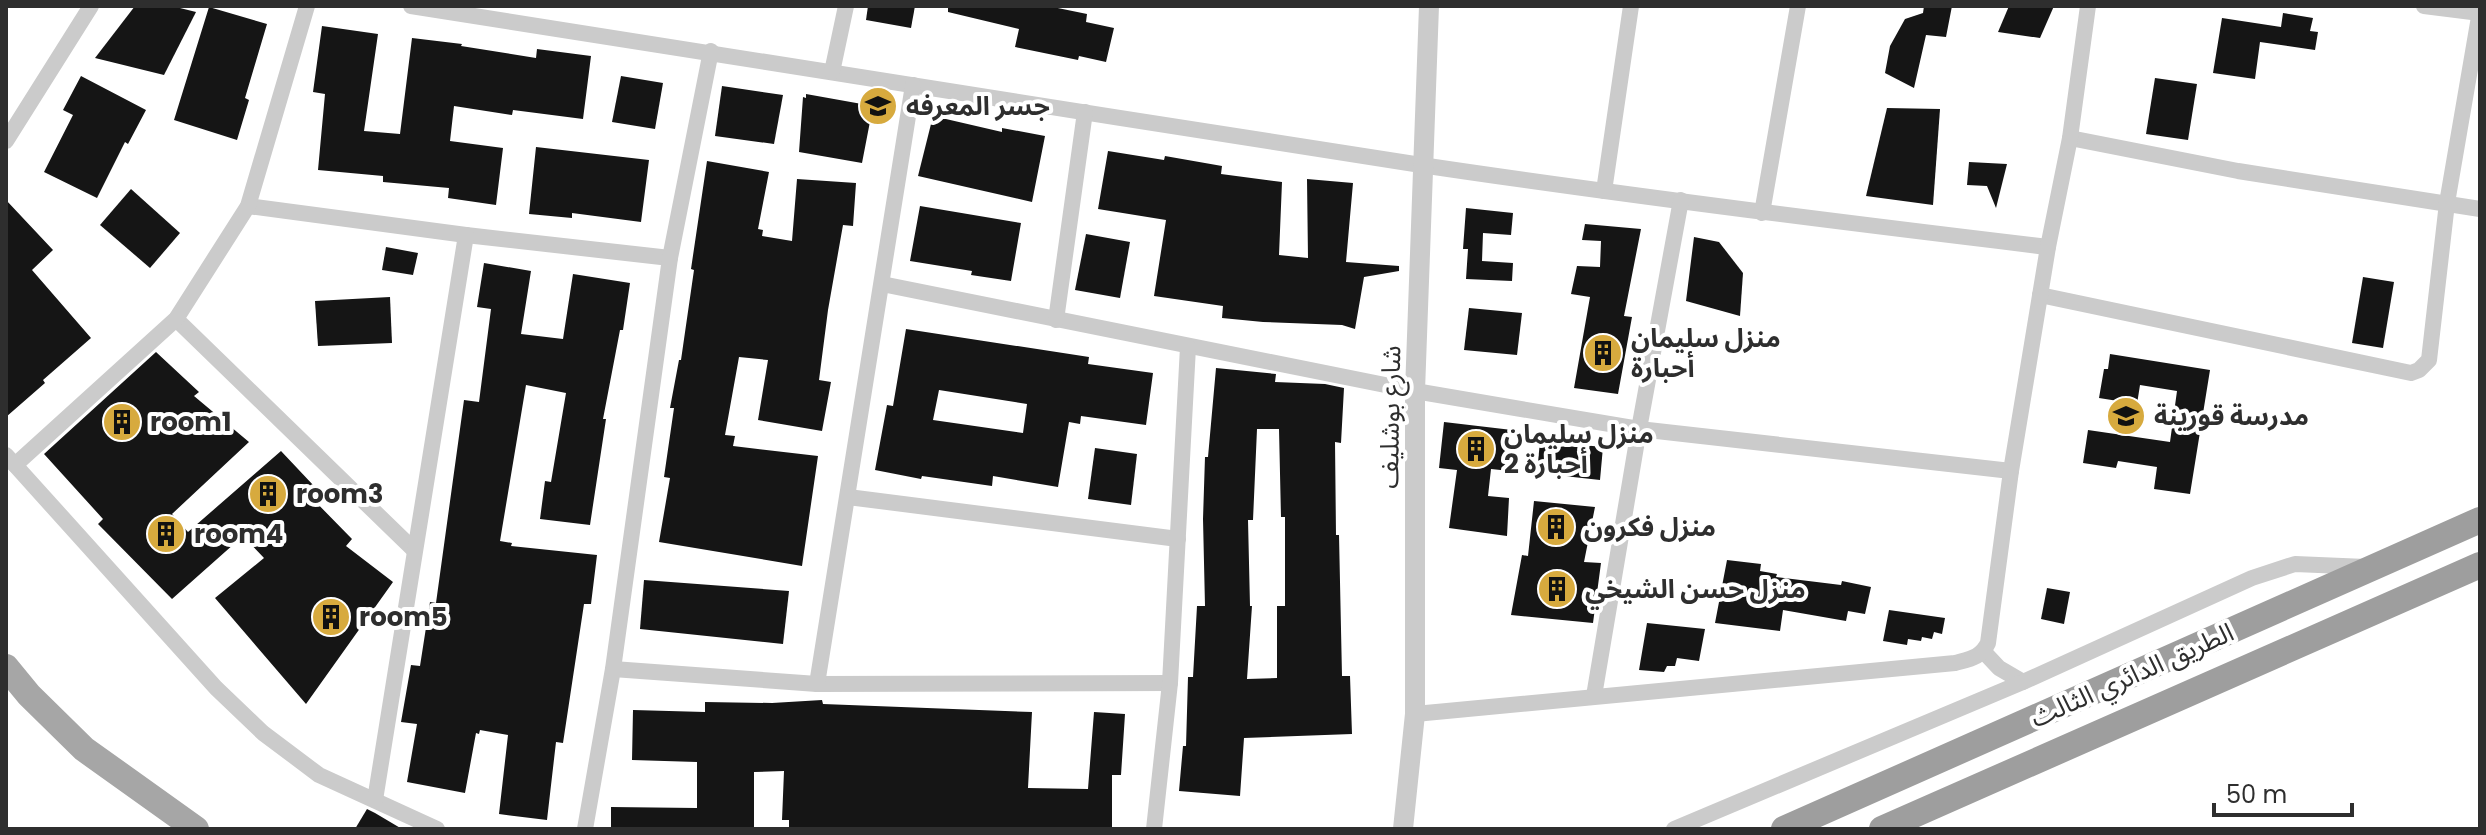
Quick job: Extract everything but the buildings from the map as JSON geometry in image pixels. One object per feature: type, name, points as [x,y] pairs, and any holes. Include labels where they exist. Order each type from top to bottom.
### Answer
[{"type":"highway","name":"الطريق الدائري الثالث","points":[[1784,829],[2480,520]]},
{"type":"highway","name":"الطريق الدائري الثالث","points":[[1882,829],[2480,565]]},
{"type":"main road","points":[[6,667],[29,695],[84,749],[196,829]]},
{"type":"street","points":[[6,141],[91,6]]},
{"type":"street","points":[[307,6],[248,206],[176,319],[11,460],[216,688],[263,733],[319,775],[437,829]]},
{"type":"street","points":[[411,6],[1423,165],[1762,213],[2048,247]]},
{"type":"street","points":[[832,72],[846,6]]},
{"type":"street","name":"شارع بوشليف","points":[[1403,829],[1415,714],[1415,391],[1429,6]]},
{"type":"street","points":[[1604,191],[1631,6]]},
{"type":"street","points":[[1762,213],[1798,6]]},
{"type":"street","points":[[1415,714],[1955,663],[1984,652],[1988,643],[2011,471],[2048,247],[2070,138],[2088,6]]},
{"type":"street","points":[[2040,295],[2411,373],[2419,370],[2429,360],[2447,203],[2480,12],[2424,6]]},
{"type":"street","points":[[585,829],[613,669],[670,258],[711,51]]},
{"type":"street","points":[[817,684],[913,85]]},
{"type":"street","points":[[1056,320],[1085,112]]},
{"type":"street","points":[[2070,138],[2238,171],[2480,209]]},
{"type":"street","points":[[1594,696],[1681,200]]},
{"type":"street","points":[[248,206],[670,258]]},
{"type":"street","points":[[375,800],[466,235]]},
{"type":"street","points":[[882,284],[1415,391],[1639,429],[2011,471]]},
{"type":"street","points":[[176,319],[414,550]]},
{"type":"street","points":[[1154,829],[1170,683],[1188,347]]},
{"type":"street","points":[[848,497],[1178,539]]},
{"type":"street","points":[[1674,829],[2023,682],[2252,578],[2295,564],[2378,567]]},
{"type":"street","points":[[1984,652],[1999,668],[2023,682]]},
{"type":"street","points":[[613,669],[817,684],[1170,683]]},
{"type":"place","name":"جسر المعرفه","points":[[878,106]]},
{"type":"place","name":"منزل سليمان أحبارة","points":[[1603,353]]},
{"type":"place","name":"مدرسة قورينة","points":[[2126,416]]},
{"type":"place","name":"room1","points":[[122,422]]},
{"type":"place","name":"منزل سليمان أحبارة 2","points":[[1476,449]]},
{"type":"place","name":"room3","points":[[268,494]]},
{"type":"place","name":"منزل فكرون","points":[[1556,527]]},
{"type":"place","name":"room4","points":[[166,534]]},
{"type":"place","name":"منزل حسن الشيخي","points":[[1557,589]]},
{"type":"place","name":"room5","points":[[331,617]]}]
